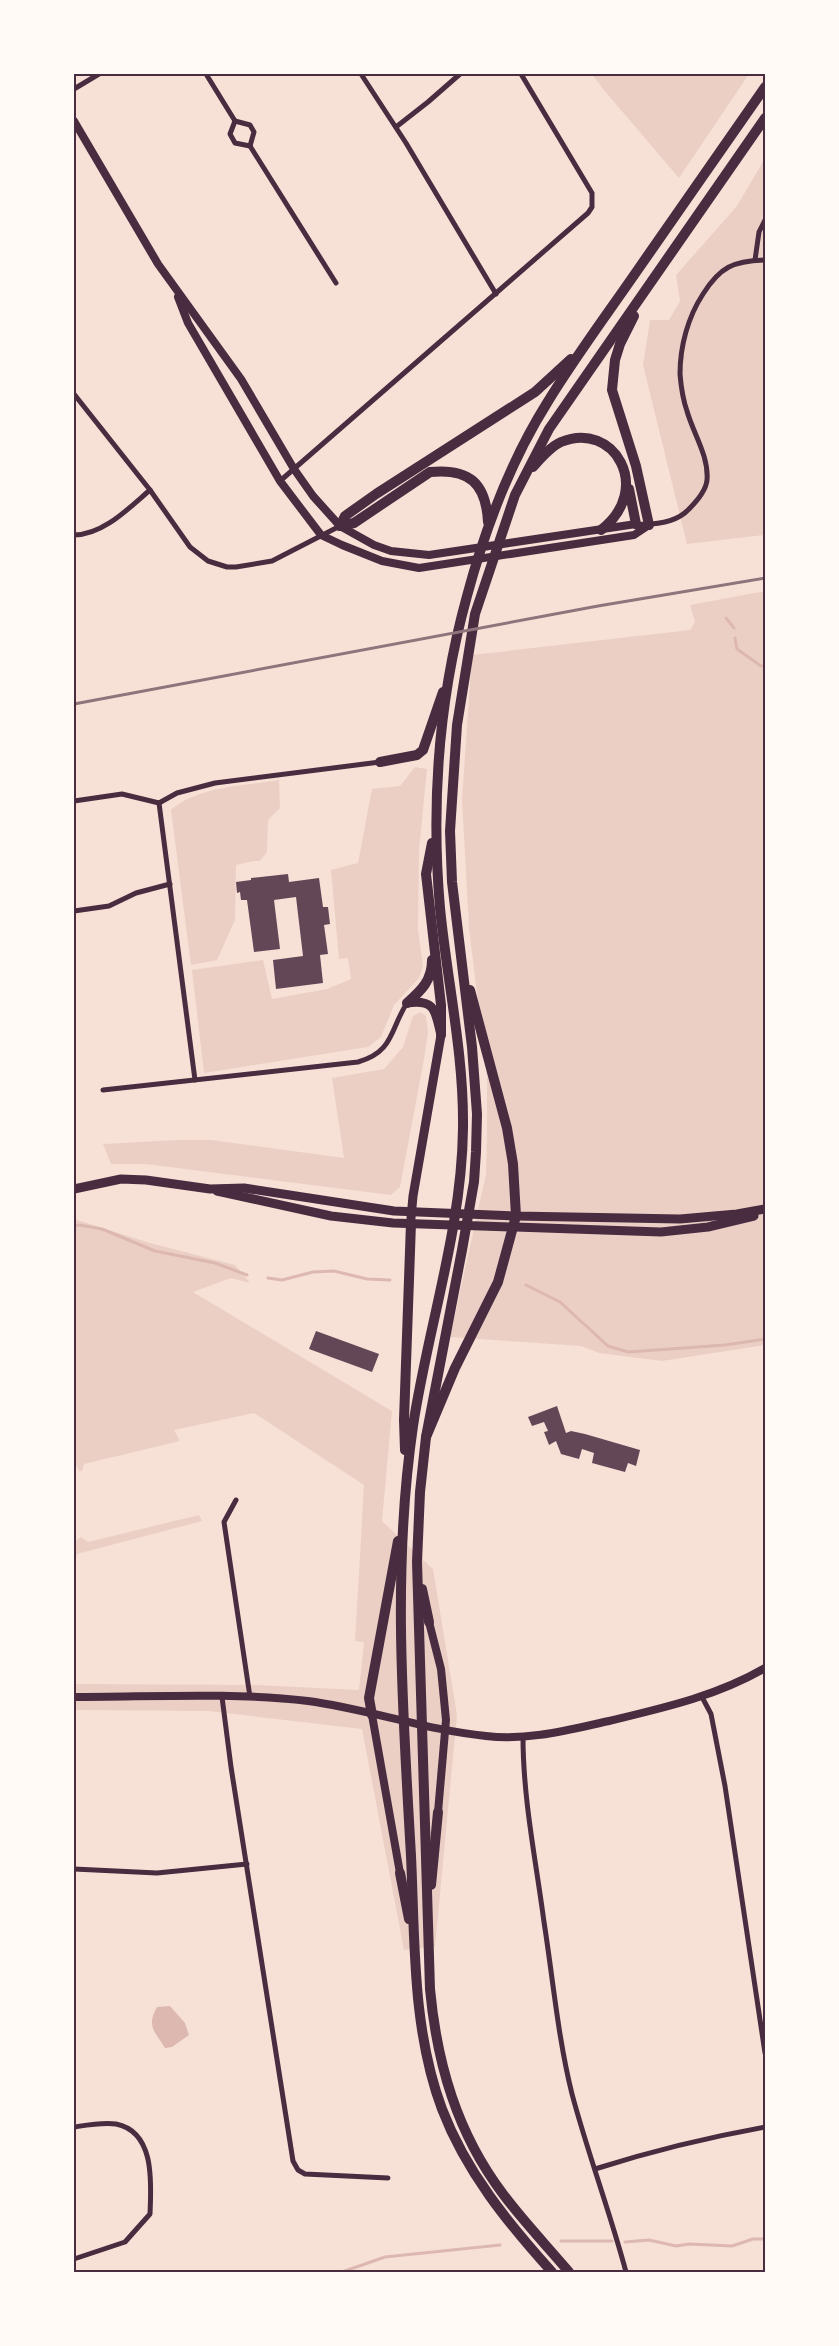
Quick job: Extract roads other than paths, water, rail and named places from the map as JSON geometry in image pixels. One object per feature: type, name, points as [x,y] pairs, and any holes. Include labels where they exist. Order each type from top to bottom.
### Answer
[{"type":"highway","points":[[441,1035],[442,1005],[426,874],[435,828],[440,753],[453,654],[470,585],[488,528],[529,435],[584,347],[765,87]]},
{"type":"highway","points":[[569,2272],[502,2193],[486,2170],[460,2120],[443,2071],[434,2026],[427,1928],[417,1562],[420,1492],[426,1437],[474,1182],[477,1114],[464,978],[452,882],[450,831],[457,725],[467,653],[480,593],[522,479],[549,429],[570,397],[765,118]]},
{"type":"highway","points":[[649,525],[628,439],[616,406],[612,376],[620,344],[667,259]]},
{"type":"highway","points":[[340,526],[345,516],[376,494],[535,392],[584,347]]},
{"type":"highway","points":[[522,479],[553,446],[573,438],[590,440],[604,445],[620,460],[627,478],[636,524]]},
{"type":"highway","points":[[340,526],[354,523],[430,472],[456,471],[467,476],[482,493],[487,508],[488,528]]},
{"type":"highway","points":[[601,530],[620,509],[627,489],[627,478]]},
{"type":"highway","points":[[380,762],[417,755],[423,750],[449,677]]},
{"type":"highway","points":[[372,1715],[369,1698],[376,1653],[404,1508],[419,1391],[459,1183],[463,1126],[461,1066],[441,915],[435,828]]},
{"type":"highway","points":[[407,1003],[425,987],[429,979],[432,965],[432,934]]},
{"type":"highway","points":[[426,1437],[455,1368],[498,1282],[515,1221],[513,1164],[507,1128],[473,997],[464,978]]},
{"type":"highway","points":[[407,1481],[404,1420],[411,1223]]},
{"type":"highway","points":[[404,1508],[401,1662],[421,2030],[427,2060],[443,2112],[465,2159],[481,2184],[552,2272]]},
{"type":"highway","points":[[417,1562],[430,1622]]},
{"type":"highway","points":[[427,1928],[438,1812]]},
{"type":"highway","points":[[400,1873],[416,1956]]},
{"type":"highway","points":[[534,2252],[541,2272]]},
{"type":"main road","points":[[407,1003],[421,1001],[430,1005],[435,1010],[441,1035],[411,1223]]},
{"type":"main road","points":[[74,1188],[121,1179],[146,1180],[210,1189],[239,1198],[330,1216],[411,1223],[515,1221]]},
{"type":"main road","points":[[210,1189],[244,1188],[412,1212],[661,1232],[738,1221],[765,1211]]},
{"type":"street","points":[[74,89],[99,74]]},
{"type":"street","points":[[206,74],[234,121],[250,125],[254,132],[250,146]]},
{"type":"street","points":[[362,74],[496,294]]},
{"type":"street","points":[[396,127],[460,74]]},
{"type":"street","points":[[280,481],[496,294],[592,207],[592,193],[521,74]]},
{"type":"street","points":[[234,121],[230,134],[232,139],[235,143],[250,146],[336,283]]},
{"type":"street","points":[[74,122],[174,287],[241,379],[294,469],[313,496],[340,526],[374,545],[408,554],[429,555],[636,524],[649,525],[676,519],[685,514],[700,497],[707,481],[704,457],[686,410],[680,373],[685,336],[699,301],[720,270],[733,264],[765,260]]},
{"type":"street","points":[[756,260],[758,232],[765,220]]},
{"type":"street","points":[[174,287],[188,323],[280,481],[321,535],[382,561],[419,568],[634,535],[649,525]]},
{"type":"street","points":[[74,394],[150,490],[190,547],[198,555],[216,565],[236,567],[272,561],[340,526]]},
{"type":"street","points":[[74,535],[96,531],[129,508],[150,490]]},
{"type":"street","points":[[74,801],[122,794],[159,803],[177,793],[215,784],[380,762]]},
{"type":"street","points":[[159,803],[195,1080]]},
{"type":"street","points":[[74,911],[109,906],[136,893],[170,884]]},
{"type":"street","points":[[103,1090],[358,1062],[370,1059],[388,1043],[407,1003]]},
{"type":"street","points":[[236,1500],[224,1522],[250,1697]]},
{"type":"street","points":[[430,1622],[444,1693],[446,1730],[438,1812]]},
{"type":"street","points":[[74,1697],[250,1697],[310,1702],[446,1730],[485,1736],[523,1737],[575,1728],[702,1697],[765,1668]]},
{"type":"street","points":[[222,1697],[293,2161],[298,2170],[305,2174],[388,2178]]},
{"type":"street","points":[[702,1697],[708,1706],[713,1720],[725,1786],[765,2053]]},
{"type":"street","points":[[372,1715],[400,1873]]},
{"type":"street","points":[[523,1737],[523,1760],[530,1821],[554,1993],[572,2094],[626,2272]]},
{"type":"street","points":[[74,1869],[157,1873],[247,1864]]},
{"type":"street","points":[[74,2127],[106,2124],[126,2128],[140,2139],[151,2175],[150,2214],[125,2242],[74,2259]]},
{"type":"street","points":[[595,2169],[664,2147],[703,2138],[765,2128]]},
{"type":"waterway","points":[[726,618],[734,628]]},
{"type":"waterway","points":[[735,638],[737,649],[761,666],[765,666]]},
{"type":"waterway","points":[[74,1226],[79,1225],[102,1229],[155,1251],[215,1263],[247,1275]]},
{"type":"waterway","points":[[268,1278],[282,1280],[313,1272],[334,1271],[367,1279],[390,1280]]},
{"type":"waterway","points":[[526,1285],[560,1302],[608,1346],[628,1352],[725,1345],[765,1339]]},
{"type":"waterway","points":[[625,2242],[649,2240],[676,2246],[689,2244],[732,2246],[753,2239],[765,2239]]},
{"type":"waterway","points":[[561,2241],[612,2241]]},
{"type":"waterway","points":[[342,2272],[385,2257],[500,2245]]},
{"type":"railway","points":[[74,704],[598,606],[765,578]]}]
